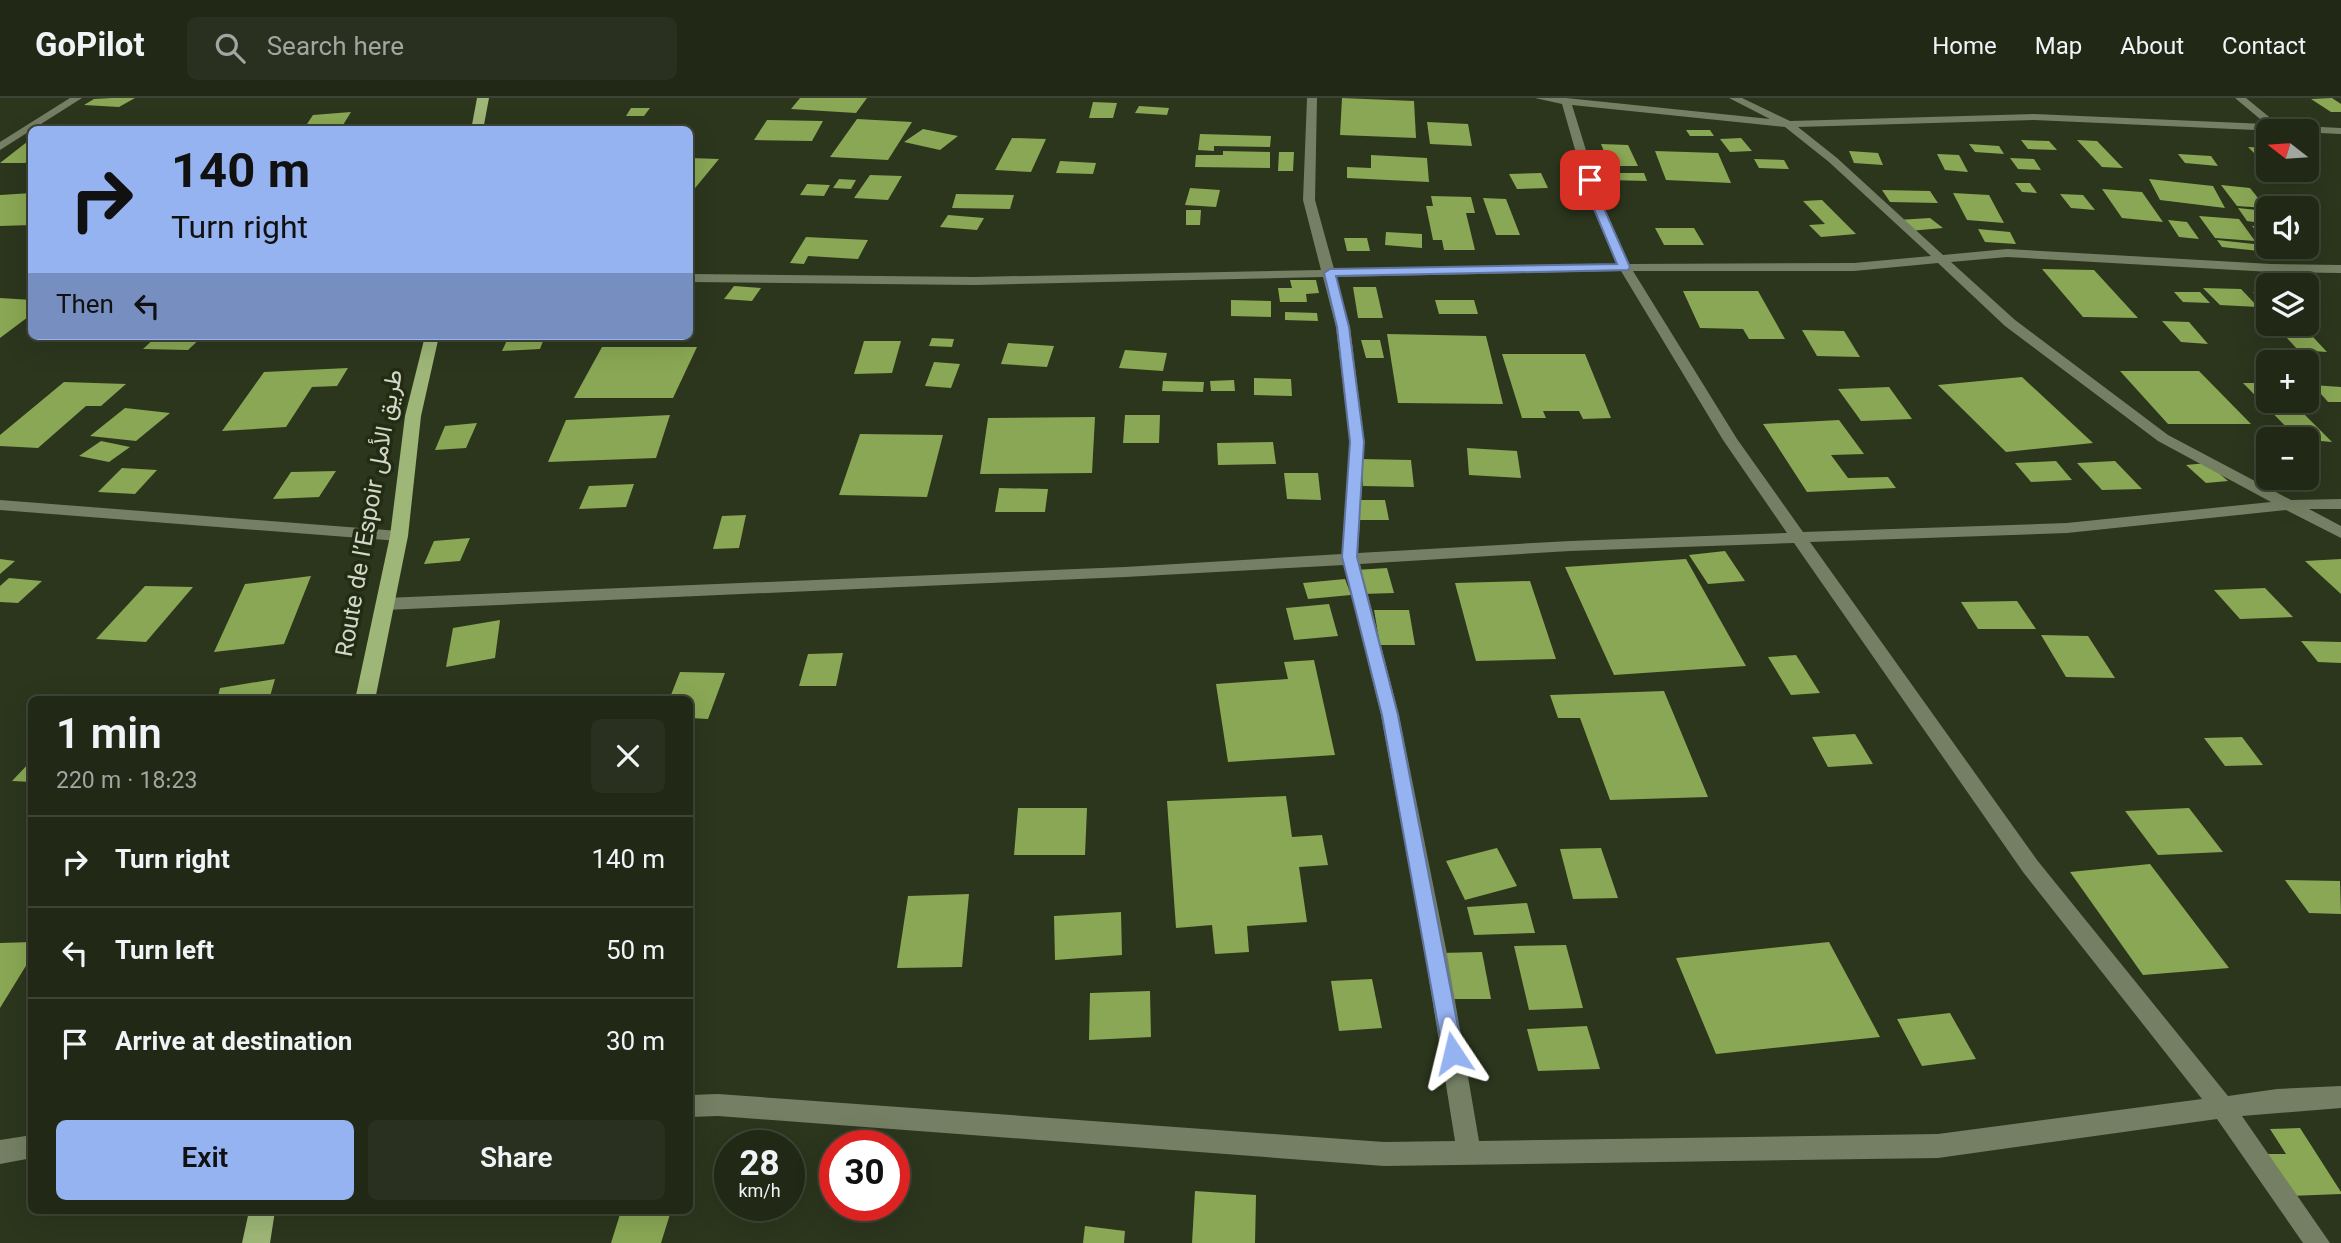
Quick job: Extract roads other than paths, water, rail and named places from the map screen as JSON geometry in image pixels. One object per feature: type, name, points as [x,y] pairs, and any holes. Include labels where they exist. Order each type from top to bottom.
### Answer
[{"type":"highway","points":[[478,126],[483,98]]},
{"type":"highway","name":"Route de l’Espoir طريق الأمل","points":[[366,696],[399,536],[413,416],[431,340]]},
{"type":"highway","points":[[256,1243],[261,1214]]},
{"type":"street","points":[[33,126],[77,98]]},
{"type":"street","points":[[1312,98],[1309,200],[1343,327],[1357,442],[1350,557],[1390,715],[1436,954],[1469,1152]]},
{"type":"street","points":[[1540,98],[1788,124],[2034,117],[2256,126]]},
{"type":"street","points":[[1734,98],[1788,124],[1833,160],[2010,323],[2164,438],[2341,534]]},
{"type":"street","points":[[2240,98],[2266,119]]},
{"type":"street","points":[[1566,101],[1596,202],[1624,267],[1730,440],[2030,866],[2223,1108],[2318,1243]]},
{"type":"street","points":[[0,147],[28,129]]},
{"type":"street","points":[[2319,130],[2341,131]]},
{"type":"street","points":[[693,278],[974,281],[1624,267],[1854,267],[2007,253],[2270,268],[2341,269]]},
{"type":"street","points":[[385,604],[1111,572],[1350,557],[2067,527],[2287,505],[2341,503]]},
{"type":"street","points":[[0,505],[399,536]]},
{"type":"street","points":[[693,1106],[718,1105],[1384,1154],[1938,1146],[2277,1100],[2341,1097]]},
{"type":"street","points":[[0,1152],[28,1147]]}]
